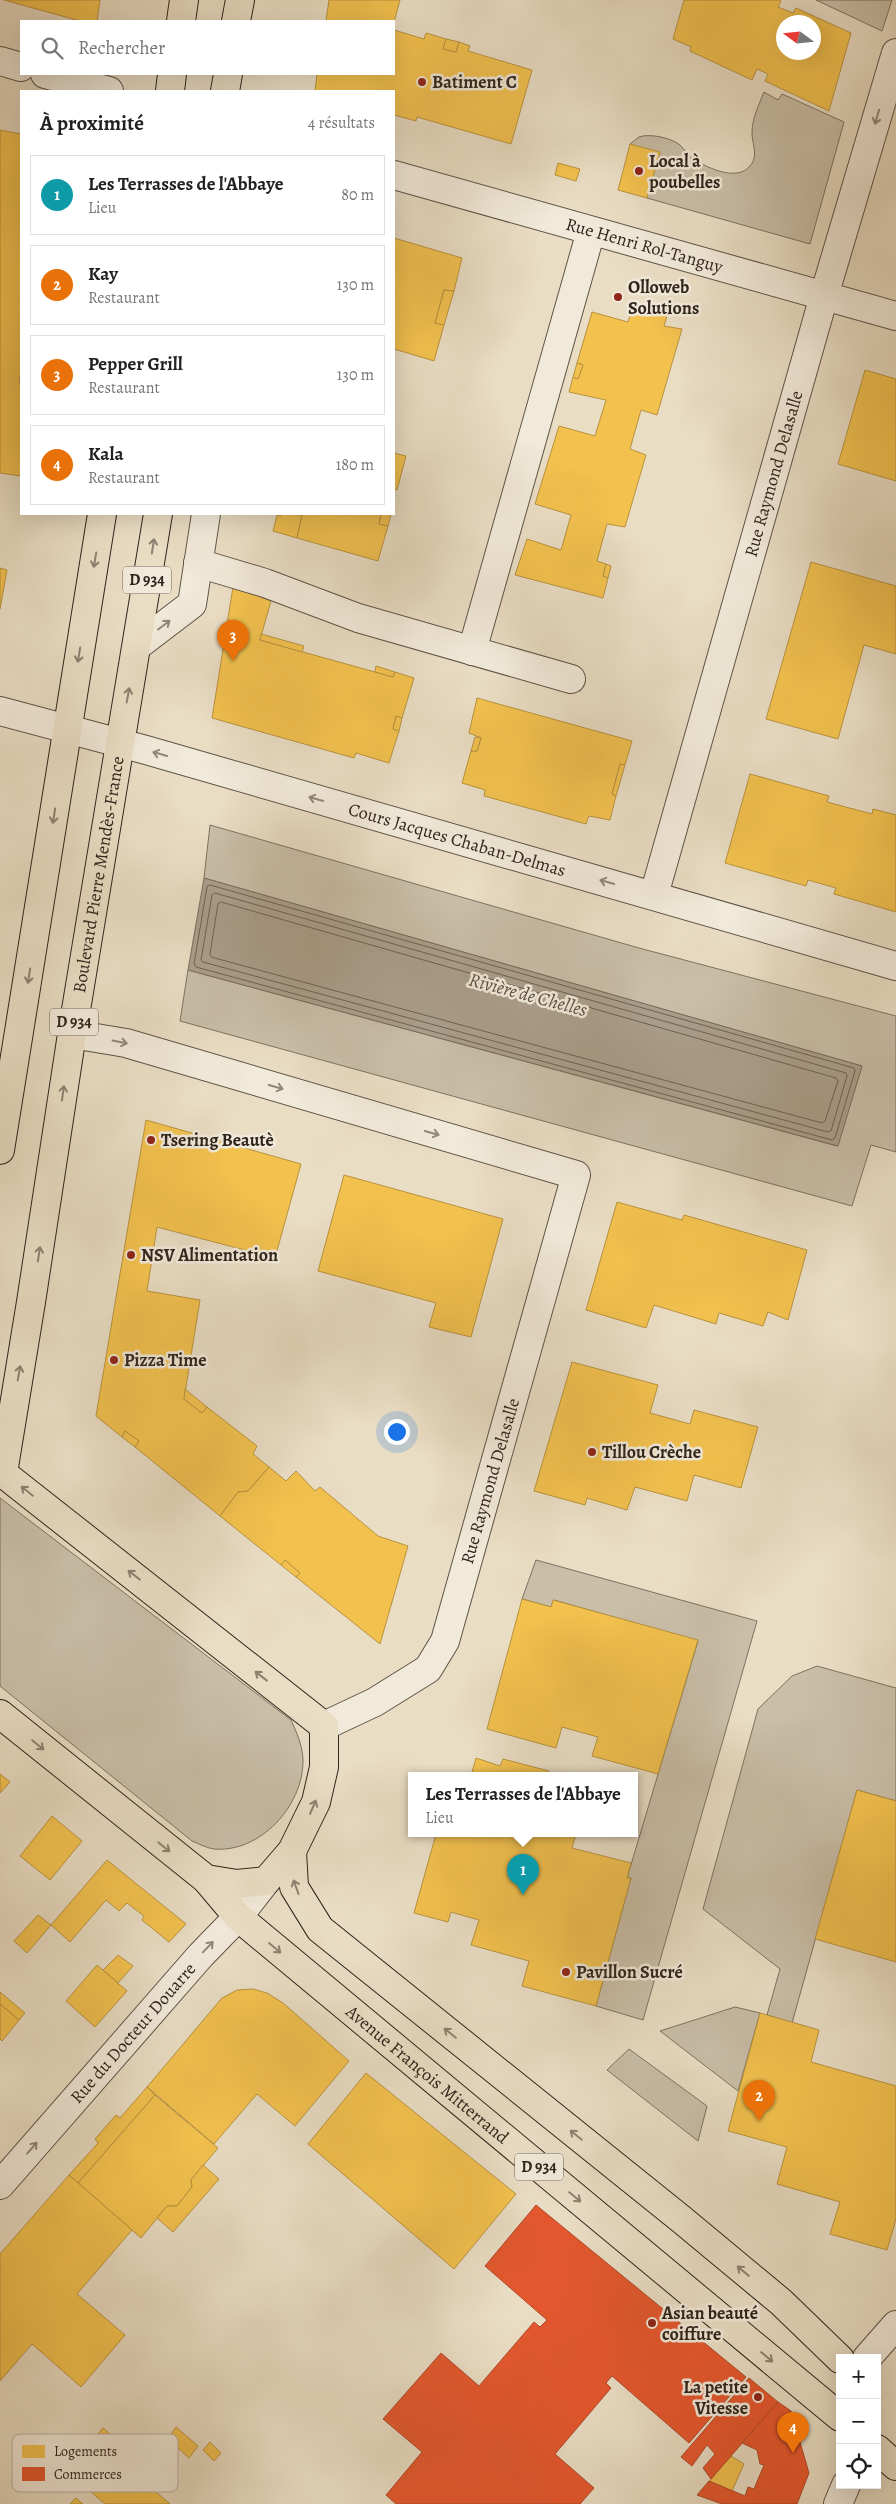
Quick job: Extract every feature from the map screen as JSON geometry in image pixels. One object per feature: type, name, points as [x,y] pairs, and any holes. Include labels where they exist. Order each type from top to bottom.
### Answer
[{"type":"main road","points":[[181,20],[184,0]]},
{"type":"main road","points":[[222,20],[223,0]]},
{"type":"main road","points":[[236,20],[240,0]]},
{"type":"main road","points":[[170,90],[172,75]]},
{"type":"main road","points":[[220,75],[220,90]]},
{"type":"main road","points":[[225,90],[228,75]]},
{"type":"main road","points":[[0,1150],[102,515]]},
{"type":"main road","name":"Boulevard Pierre Mendès-France","points":[[1,1472],[158,515]]},
{"type":"main road","points":[[1,1472],[324,1726],[324,1767],[316,1802],[292,1851],[266,1881],[237,1884],[206,1879]]},
{"type":"main road","name":"Avenue François Mitterrand","points":[[0,1714],[206,1879],[238,1917],[836,2414]]},
{"type":"main road","name":"D 934","points":[[292,1851],[294,1887],[320,1929],[781,2302],[836,2355]]},
{"type":"main road","points":[[881,2453],[896,2466]]},
{"type":"street","name":"Rue Raymond Delasalle","points":[[654,895],[824,296],[896,53]]},
{"type":"street","points":[[0,61],[20,67]]},
{"type":"street","points":[[50,75],[105,90]]},
{"type":"street","name":"Rue Henri Rol-Tanguy","points":[[395,175],[896,316]]},
{"type":"street","points":[[472,652],[591,230]]},
{"type":"street","points":[[136,646],[192,604],[206,515]]},
{"type":"street","points":[[198,563],[266,583],[358,618],[571,679]]},
{"type":"street","name":"Cours Jacques Chaban-Delmas","points":[[9,713],[654,895],[896,966]]},
{"type":"street","name":"Rue Raymond Delasalle","points":[[72,1034],[135,1046],[576,1175],[445,1641],[428,1669],[375,1702],[324,1726]]},
{"type":"street","name":"Rue du Docteur Douarre","points":[[0,2185],[201,1955],[238,1917],[266,1881]]},
{"type":"street","points":[[870,2354],[896,2324]]},
{"type":"street","points":[[838,2504],[844,2489]]},
{"type":"shaded area","points":[[816,0],[892,0],[882,31]]},
{"type":"shaded area","points":[[764,92],[778,100],[782,94],[844,122],[810,244],[647,198],[630,144],[639,137],[660,137],[676,142],[691,158],[699,163],[722,172],[738,173],[744,171],[753,162],[752,127]]},
{"type":"shaded area","points":[[210,825],[639,948],[896,1016],[896,1152],[871,1145],[852,1206],[180,1021],[188,970],[837,1146],[862,1066],[204,878]]},
{"type":"shaded area","points":[[0,1498],[291,1720],[302,1751],[301,1778],[296,1794],[287,1810],[262,1835],[247,1843],[231,1848],[214,1849],[192,1841],[0,1686]]},
{"type":"shaded area","points":[[536,1560],[757,1621],[643,2020],[596,2006],[631,1878],[627,1878],[698,1641],[554,1600],[551,1607],[522,1599]]},
{"type":"shaded area","points":[[817,1666],[896,1688],[896,1801],[857,1790],[792,2023],[767,2015],[780,1969],[703,1909],[758,1709],[792,1676]]},
{"type":"shaded area","points":[[735,2007],[760,2013],[738,2091],[660,2031]]},
{"type":"shaded area","points":[[629,2049],[707,2106],[698,2141],[607,2070]]},
{"type":"water","name":"Rivière de Chelles","points":[[204,878],[862,1066],[838,1146],[188,970]]},
{"type":"building: Logements","points":[[4,0],[100,0],[97,20],[76,20]]},
{"type":"building: Logements","points":[[329,0],[400,0],[395,20],[326,20]]},
{"type":"building: Logements","points":[[684,0],[779,0],[781,1],[778,7],[793,13],[796,8],[811,15],[776,15],[776,60],[821,60],[821,19],[851,33],[829,111],[765,81],[768,74],[757,69],[752,80],[690,51],[691,47],[673,39]]},
{"type":"building: Logements","name":"Batiment C","points":[[395,30],[424,39],[426,33],[446,39],[443,49],[456,52],[459,42],[470,46],[468,51],[532,70],[511,144],[417,117],[416,121],[395,115],[395,90],[315,90],[317,75],[395,75]]},
{"type":"building: Logements","points":[[446,39],[459,42],[456,52],[443,49]]},
{"type":"building: Logements","points":[[0,130],[20,134],[20,476],[0,473]]},
{"type":"building: Logements","name":"Local à poubelles","points":[[630,144],[660,152],[647,198],[618,190]]},
{"type":"building: Logements","points":[[558,163],[580,169],[576,181],[555,175]]},
{"type":"building: Logements","points":[[395,238],[462,258],[454,291],[444,290],[435,323],[444,325],[434,361],[395,349]]},
{"type":"building: Logements","points":[[444,290],[454,291],[444,325],[435,323]]},
{"type":"building: Logements","points":[[633,306],[667,316],[664,326],[682,329],[657,415],[641,410],[630,449],[646,455],[625,527],[607,524],[597,561],[606,564],[603,576],[608,578],[603,598],[515,575],[527,539],[561,550],[571,515],[535,504],[559,426],[595,436],[606,400],[569,392],[573,377],[578,379],[583,365],[577,363],[592,312],[628,322]]},
{"type":"building: Logements","points":[[577,363],[583,365],[578,379],[573,377]]},
{"type":"building: Logements","points":[[865,370],[896,379],[896,481],[838,464]]},
{"type":"building: Logements","points":[[395,453],[406,456],[397,490],[395,489]]},
{"type":"building: Logements","points":[[277,515],[302,515],[297,538],[273,531]]},
{"type":"building: Logements","points":[[302,515],[381,515],[379,524],[388,526],[378,561],[297,538]]},
{"type":"building: Logements","points":[[381,515],[391,515],[388,526],[379,524]]},
{"type":"building: Logements","points":[[811,562],[896,586],[896,654],[864,645],[838,739],[766,719]]},
{"type":"building: Logements","points":[[606,564],[611,566],[608,578],[603,576]]},
{"type":"building: Logements","points":[[0,568],[7,570],[0,609]]},
{"type":"building: Logements","points":[[233,587],[271,601],[260,640],[393,677],[395,672],[414,678],[402,718],[396,716],[393,729],[399,731],[389,763],[356,753],[354,758],[212,718]]},
{"type":"building: Logements","points":[[261,634],[304,646],[302,652],[260,640]]},
{"type":"building: Logements","points":[[376,666],[395,672],[393,677],[375,672]]},
{"type":"building: Logements","points":[[477,698],[632,741],[625,765],[620,764],[612,794],[616,796],[610,820],[589,816],[586,824],[484,796],[485,790],[462,783],[471,751],[477,751],[481,738],[469,733]]},
{"type":"building: Logements","points":[[396,716],[402,718],[399,731],[393,729]]},
{"type":"building: Logements","points":[[475,737],[481,738],[477,751],[471,751]]},
{"type":"building: Logements","points":[[620,764],[625,765],[616,796],[612,794]]},
{"type":"building: Logements","points":[[750,774],[829,796],[827,802],[872,814],[873,809],[896,815],[896,912],[834,894],[836,888],[808,880],[806,886],[725,863]]},
{"type":"building: Logements","points":[[146,1120],[301,1164],[275,1258],[157,1227],[147,1291],[200,1300],[184,1399],[202,1413],[207,1407],[257,1446],[253,1454],[269,1467],[248,1491],[238,1492],[220,1516],[135,1447],[139,1441],[125,1431],[122,1437],[96,1416]]},
{"type":"building: Logements","points":[[344,1175],[503,1219],[471,1337],[429,1327],[436,1303],[318,1271]]},
{"type":"building: Logements","points":[[617,1202],[682,1220],[684,1215],[807,1250],[788,1320],[768,1312],[763,1326],[719,1313],[716,1324],[654,1305],[646,1328],[586,1310]]},
{"type":"building: Logements","points":[[572,1362],[658,1385],[650,1413],[690,1424],[694,1410],[758,1427],[741,1488],[694,1475],[687,1501],[635,1487],[627,1510],[587,1498],[585,1505],[534,1491]]},
{"type":"building: Logements","points":[[185,1389],[207,1407],[202,1413],[184,1399]]},
{"type":"building: Logements","points":[[125,1431],[139,1441],[135,1447],[122,1437]]},
{"type":"building: Logements","points":[[269,1467],[286,1481],[296,1471],[315,1491],[320,1487],[378,1536],[408,1546],[380,1644],[296,1577],[300,1573],[285,1560],[281,1565],[220,1516],[238,1492],[248,1491]]},
{"type":"building: Logements","points":[[285,1560],[300,1573],[296,1577],[281,1565]]},
{"type":"building: Logements","points":[[522,1599],[551,1607],[553,1600],[698,1640],[658,1774],[592,1756],[598,1737],[562,1727],[556,1748],[487,1729]]},
{"type":"building: Logements","points":[[476,1758],[500,1766],[503,1759],[549,1771],[549,1772],[472,1772]]},
{"type":"building: Logements","points":[[0,1774],[10,1782],[0,1793]]},
{"type":"building: Logements","points":[[857,1790],[896,1801],[896,1962],[815,1939]]},
{"type":"building: Logements","points":[[52,1816],[82,1841],[50,1880],[20,1856]]},
{"type":"building: Logements","points":[[435,1837],[575,1837],[572,1848],[631,1863],[627,1878],[631,1878],[596,2006],[522,1986],[529,1961],[471,1945],[479,1920],[451,1912],[448,1922],[414,1913]]},
{"type":"building: Logements","points":[[107,1860],[186,1924],[169,1942],[142,1920],[144,1916],[127,1903],[119,1911],[106,1900],[70,1942],[51,1925]]},
{"type":"building: Logements","points":[[38,1915],[51,1925],[27,1953],[14,1941]]},
{"type":"building: Logements","points":[[118,1955],[133,1966],[118,1983],[103,1970]]},
{"type":"building: Logements","points":[[97,1965],[127,1991],[95,2027],[66,2001]]},
{"type":"building: Logements","points":[[253,1989],[267,1993],[283,2003],[349,2061],[295,2126],[257,2094],[214,2144],[147,2087],[222,1998],[237,1990]]},
{"type":"building: Logements","points":[[0,1992],[25,2013],[19,2020],[0,2004]]},
{"type":"building: Logements","points":[[0,2004],[19,2020],[2,2041],[0,2039]]},
{"type":"building: Logements","points":[[760,2013],[819,2030],[811,2062],[896,2086],[896,2219],[887,2250],[830,2234],[840,2202],[777,2184],[787,2147],[728,2131]]},
{"type":"building: Logements","points":[[366,2073],[516,2194],[454,2269],[308,2144]]},
{"type":"building: Logements","points":[[147,2087],[155,2095],[78,2183],[69,2175],[98,2143],[95,2139],[116,2115],[120,2118]]},
{"type":"building: Logements","points":[[155,2095],[218,2148],[191,2180],[192,2187],[177,2206],[167,2206],[141,2238],[78,2183]]},
{"type":"building: Logements","points":[[203,2165],[219,2179],[173,2232],[157,2218],[167,2206],[177,2206],[192,2187],[191,2180]]},
{"type":"building: Logements","points":[[69,2175],[132,2230],[77,2294],[125,2335],[81,2387],[32,2344],[0,2381],[0,2254]]},
{"type":"building: Logements","points":[[176,2427],[198,2446],[189,2458],[178,2448],[178,2434],[171,2434]]},
{"type":"building: Logements","points":[[103,2428],[110,2434],[98,2434]]},
{"type":"building: Logements","points":[[210,2442],[221,2453],[214,2461],[203,2450]]},
{"type":"building: Logements","points":[[731,2456],[744,2464],[732,2491],[709,2481]]},
{"type":"building: Logements","points":[[91,2492],[156,2492],[170,2504],[105,2504]]},
{"type":"building: Logements","points":[[76,2498],[83,2504],[70,2504]]},
{"type":"building: Commerces","points":[[536,2205],[746,2377],[689,2443],[612,2376],[606,2383],[611,2388],[555,2454],[594,2488],[580,2504],[396,2504],[386,2495],[422,2452],[383,2419],[441,2353],[479,2386],[534,2322],[540,2327],[547,2320],[485,2266]]},
{"type":"building: Commerces","points":[[749,2378],[778,2402],[711,2479],[703,2468],[715,2454],[707,2445],[692,2466],[681,2457]]},
{"type":"building: Commerces","points":[[778,2402],[791,2411],[809,2473],[797,2504],[722,2504],[697,2495],[709,2481],[745,2496],[748,2487],[754,2489],[764,2465],[760,2464],[757,2450],[742,2443]]},
{"type":"place","name":"Batiment C","points":[[422,82]]},
{"type":"place","name":"Local à poubelles","points":[[639,171]]},
{"type":"place","name":"Olloweb Solutions","points":[[618,297]]},
{"type":"place","name":"Pepper Grill","points":[[233,661]]},
{"type":"place","name":"Tsering Beautè","points":[[151,1140]]},
{"type":"place","name":"NSV Alimentation","points":[[131,1255]]},
{"type":"place","name":"Pizza Time","points":[[114,1360]]},
{"type":"place","name":"Tillou Crèche","points":[[592,1452]]},
{"type":"place","name":"Les Terrasses de l'Abbaye","points":[[523,1895]]},
{"type":"place","name":"Pavillon Sucré","points":[[566,1972]]},
{"type":"place","name":"Kay","points":[[759,2121]]},
{"type":"place","name":"Asian beauté coiffure","points":[[652,2323]]},
{"type":"place","name":"La petite Vitesse","points":[[758,2397]]},
{"type":"place","name":"Kala","points":[[793,2453]]}]
